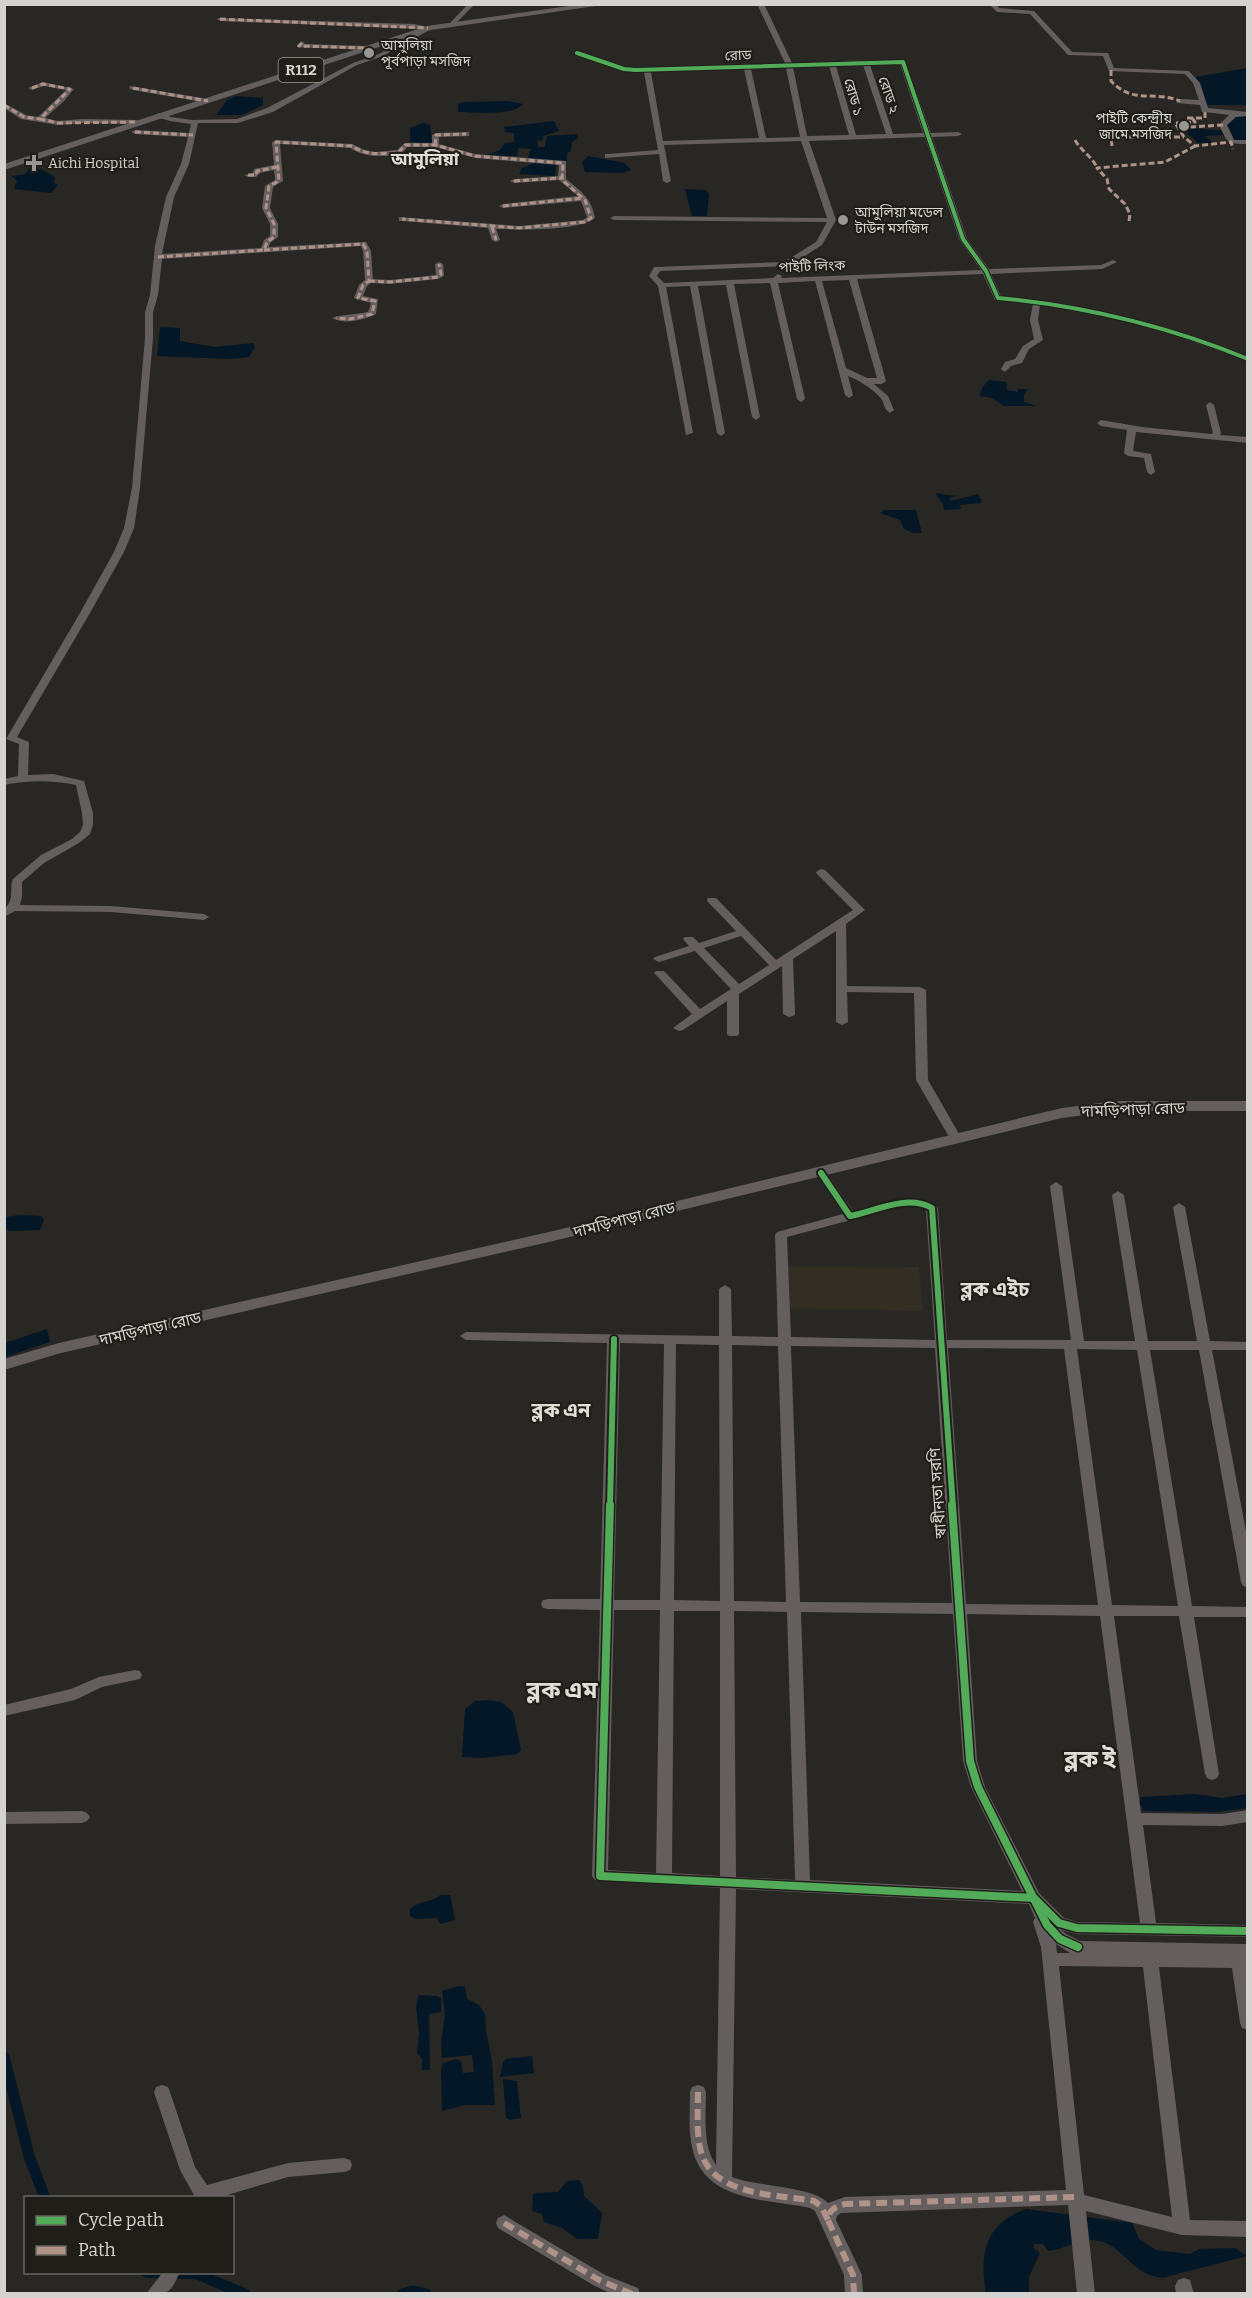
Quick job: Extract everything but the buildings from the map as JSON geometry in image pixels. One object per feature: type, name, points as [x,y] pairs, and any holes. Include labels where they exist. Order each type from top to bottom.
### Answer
[{"type":"main road","name":"R112","points":[[4,168],[136,127],[159,116],[208,103],[429,28],[604,4]]},
{"type":"main road","name":"দামড়িপাড়া রোড","points":[[4,1365],[59,1348],[356,1282],[1090,1108],[1248,1106]]},
{"type":"street","points":[[453,23],[472,4]]},
{"type":"street","points":[[760,4],[789,65],[804,138],[832,220],[819,243],[786,264],[774,282],[801,399]]},
{"type":"street","points":[[992,4],[997,10],[1032,12],[1055,34],[1070,54],[1106,54],[1111,70],[1187,72],[1196,83],[1204,106]]},
{"type":"street","points":[[220,19],[429,28]]},
{"type":"street","points":[[159,116],[170,120],[238,121],[270,110],[356,64],[381,55],[429,28]]},
{"type":"street","points":[[302,43],[299,46],[367,48]]},
{"type":"street","name":"রোড","points":[[578,53],[624,69],[647,70],[903,62],[926,134]]},
{"type":"street","name":"রোড ২","points":[[865,62],[890,135]]},
{"type":"street","name":"রোড ১","points":[[832,64],[853,136]]},
{"type":"street","name":"রোড","points":[[747,67],[764,140]]},
{"type":"street","points":[[647,70],[667,181]]},
{"type":"street","points":[[32,88],[43,84],[70,89],[66,96],[55,103],[40,119]]},
{"type":"street","points":[[133,88],[208,103],[209,111],[206,120]]},
{"type":"street","points":[[1180,101],[1248,114]]},
{"type":"street","points":[[4,105],[24,117],[58,123],[82,121],[193,135]]},
{"type":"street","points":[[1235,113],[1228,117],[1223,125],[1231,142],[1248,142]]},
{"type":"street","points":[[23,778],[24,742],[8,736],[85,613],[129,528],[136,488],[149,338],[149,312],[154,295],[158,257],[170,197],[185,164],[195,121]]},
{"type":"street","points":[[435,145],[436,135],[466,134]]},
{"type":"street","points":[[926,134],[963,239],[986,271],[998,298],[1038,301],[1094,311],[1197,338],[1248,359]]},
{"type":"street","points":[[660,143],[957,134]]},
{"type":"street","points":[[264,250],[267,242],[274,237],[274,224],[266,208],[269,186],[279,182],[276,142],[352,146],[360,152],[370,153],[399,152],[405,145],[435,145],[475,156],[563,163],[561,178]]},
{"type":"street","points":[[608,156],[662,152]]},
{"type":"street","points":[[248,175],[256,175],[257,171],[277,167]]},
{"type":"street","points":[[402,219],[519,228],[585,222],[591,218],[590,208],[584,198],[561,178],[514,181]]},
{"type":"street","points":[[503,206],[584,198]]},
{"type":"street","points":[[614,218],[832,220]]},
{"type":"street","points":[[492,227],[496,240]]},
{"type":"street","points":[[158,257],[363,244],[367,251],[369,281]]},
{"type":"street","name":"পাইটি লিংক","points":[[662,285],[1102,267],[1113,262]]},
{"type":"street","points":[[336,318],[350,319],[372,314],[375,301],[357,298],[363,285],[369,281],[390,282],[438,277],[441,274],[439,264]]},
{"type":"street","points":[[689,433],[662,285],[653,276],[657,268],[786,264]]},
{"type":"street","points":[[853,278],[882,381],[866,381]]},
{"type":"street","points":[[818,279],[849,395]]},
{"type":"street","points":[[730,283],[756,417]]},
{"type":"street","points":[[694,284],[721,434]]},
{"type":"street","points":[[1005,369],[1008,364],[1018,361],[1029,344],[1039,340],[1033,325],[1033,312],[1038,301]]},
{"type":"street","points":[[843,370],[866,381],[885,398],[890,410]]},
{"type":"street","points":[[1210,405],[1216,428],[1213,437]]},
{"type":"street","points":[[1101,423],[1248,440]]},
{"type":"street","points":[[1132,428],[1128,453],[1148,456],[1151,472]]},
{"type":"street","points":[[4,782],[23,778],[53,777],[80,783],[85,798],[88,825],[83,834],[48,855],[16,881],[17,897],[9,911]]},
{"type":"street","points":[[679,1028],[860,910],[821,872]]},
{"type":"street","points":[[712,900],[776,966]]},
{"type":"street","points":[[9,911],[111,909],[204,917]]},
{"type":"street","points":[[841,923],[842,1022]]},
{"type":"street","points":[[658,959],[693,943],[743,932]]},
{"type":"street","points":[[693,943],[735,992],[733,1034]]},
{"type":"street","points":[[787,958],[789,1014]]},
{"type":"street","points":[[660,973],[699,1015]]},
{"type":"street","points":[[842,988],[920,990],[922,1080],[956,1139]]},
{"type":"street","points":[[803,1886],[781,1235],[852,1216],[821,1173]]},
{"type":"street","points":[[1056,1186],[1106,1610],[1149,1929]]},
{"type":"street","points":[[1118,1195],[1212,1773]]},
{"type":"street","name":"স্বাধীনতা সরণি","points":[[852,1216],[911,1202],[926,1203],[932,1208],[968,1750],[973,1774],[1034,1898]]},
{"type":"street","points":[[1179,1207],[1248,1582]]},
{"type":"street","points":[[724,2181],[728,1882],[725,1289]]},
{"type":"street","points":[[466,1336],[614,1340],[1248,1346]]},
{"type":"street","points":[[614,1340],[600,1876],[1034,1898],[1059,1923],[1081,1928],[1248,1930]]},
{"type":"street","points":[[664,1879],[670,1340]]},
{"type":"street","points":[[548,1604],[1248,1612]]},
{"type":"street","points":[[4,1710],[75,1694],[99,1682],[135,1675]]},
{"type":"street","points":[[1134,1819],[1222,1820],[1248,1816]]},
{"type":"street","points":[[4,1818],[82,1817]]},
{"type":"street","points":[[1034,1898],[1042,1916],[1054,1933],[1080,1947]]},
{"type":"street","points":[[1034,1898],[1049,1953],[1086,2294]]},
{"type":"street","points":[[1080,1947],[1081,1928]]},
{"type":"street","points":[[1049,1953],[1080,1947],[1245,1958]]},
{"type":"street","points":[[1049,1953],[1150,1960],[1245,1958]]},
{"type":"street","points":[[1245,1958],[1248,2023]]},
{"type":"street","points":[[1150,1960],[1182,2227]]},
{"type":"street","points":[[162,2092],[188,2169],[203,2196],[288,2170],[344,2165]]},
{"type":"street","points":[[698,2092],[699,2138],[709,2170],[724,2181],[742,2188],[814,2201],[821,2206],[853,2275],[854,2294]]},
{"type":"street","points":[[828,2220],[828,2213],[833,2207],[845,2204],[1076,2201],[1182,2227],[1248,2229]]},
{"type":"street","points":[[504,2223],[599,2280],[632,2294]]},
{"type":"shaded area","points":[[784,1266],[919,1267],[923,1311],[785,1309]]},
{"type":"water","points":[[1247,68],[1247,105],[1206,105],[1196,77]]},
{"type":"water","points":[[236,96],[263,98],[263,105],[242,115],[216,115],[228,99]]},
{"type":"water","points":[[508,101],[523,104],[518,108],[502,112],[458,112],[458,104],[463,102]]},
{"type":"water","points":[[1235,115],[1247,116],[1247,141],[1235,141],[1227,125]]},
{"type":"water","points":[[554,121],[559,131],[543,136],[543,140],[537,141],[538,147],[545,147],[547,136],[577,134],[578,138],[572,142],[571,151],[567,153],[567,161],[528,158],[531,149],[518,148],[517,156],[488,155],[500,150],[505,143],[514,142],[514,133],[505,132],[504,127]]},
{"type":"water","points":[[423,123],[430,125],[432,143],[410,142],[410,128]]},
{"type":"water","points":[[1190,128],[1226,131],[1227,135],[1205,136],[1213,143],[1198,143],[1185,131]]},
{"type":"water","points":[[588,156],[625,163],[631,170],[623,173],[585,172],[582,162]]},
{"type":"water","points":[[537,162],[556,165],[555,176],[519,174],[522,168]]},
{"type":"water","points":[[29,168],[43,170],[55,177],[54,183],[58,185],[51,193],[14,189],[17,181],[12,176],[25,174]]},
{"type":"water","points":[[685,189],[706,190],[709,194],[707,216],[692,216]]},
{"type":"water","points":[[160,327],[180,328],[180,341],[215,347],[253,343],[255,347],[249,357],[230,359],[157,356]]},
{"type":"water","points":[[990,380],[1006,382],[1007,390],[1018,392],[1018,389],[1028,389],[1024,395],[1024,402],[1036,406],[1004,406],[992,398],[980,396],[983,387]]},
{"type":"water","points":[[935,493],[957,496],[949,498],[951,501],[978,494],[982,501],[960,505],[961,509],[944,510],[943,504]]},
{"type":"water","points":[[885,510],[916,510],[922,533],[913,533],[904,529],[900,520],[880,513]]},
{"type":"water","points":[[41,1216],[44,1220],[40,1230],[9,1231],[5,1228],[6,1217]]},
{"type":"water","points":[[47,1329],[50,1342],[5,1357],[5,1343]]},
{"type":"water","points":[[475,1701],[501,1702],[513,1712],[521,1750],[517,1754],[483,1758],[462,1757],[465,1709]]},
{"type":"water","points":[[1195,1794],[1222,1798],[1247,1794],[1247,1808],[1217,1812],[1143,1811],[1140,1803],[1141,1797]]},
{"type":"water","points":[[440,1895],[450,1895],[455,1920],[440,1924],[437,1918],[416,1919],[410,1916],[410,1909],[414,1906]]},
{"type":"water","points":[[459,1986],[465,1987],[467,1999],[479,2005],[485,2014],[492,2061],[495,2105],[465,2105],[442,2111],[441,2070],[443,2063],[457,2059],[461,2061],[463,2073],[474,2072],[472,2055],[442,2058],[441,2041],[445,2015],[442,1991]]},
{"type":"water","points":[[419,1995],[441,1998],[441,2012],[429,2014],[430,2070],[422,2070],[422,2058],[417,2053],[419,2033],[416,2006]]},
{"type":"water","points":[[532,2056],[534,2073],[500,2077],[503,2062],[506,2059]]},
{"type":"water","points":[[503,2079],[517,2081],[521,2118],[510,2120],[506,2118]]},
{"type":"water","points":[[579,2180],[583,2186],[584,2196],[602,2213],[598,2239],[577,2239],[562,2228],[544,2222],[542,2214],[532,2211],[535,2193],[558,2192],[567,2181]]},
{"type":"water","points":[[1026,2209],[1132,2223],[1139,2239],[1156,2250],[1190,2254],[1199,2249],[1235,2248],[1247,2256],[1162,2278],[1143,2272],[1113,2247],[1100,2241],[1081,2241],[1048,2251],[1043,2244],[1034,2244],[1034,2248],[1040,2253],[1029,2277],[1029,2293],[986,2294],[984,2266],[988,2242],[1001,2223]]},
{"type":"waterway","points":[[4,2057],[29,2156],[44,2196]]},
{"type":"waterway","points":[[197,2274],[245,2294]]},
{"type":"waterway","points":[[402,2294],[413,2291],[426,2294]]},
{"type":"marked path","points":[[220,19],[428,28]]},
{"type":"marked path","points":[[302,43],[299,46],[367,48]]},
{"type":"marked path","points":[[1111,70],[1111,81],[1119,90],[1127,94],[1171,97],[1180,101]]},
{"type":"marked path","points":[[32,88],[43,84],[70,89],[40,119],[58,123],[136,122]]},
{"type":"marked path","points":[[133,88],[208,101]]},
{"type":"marked path","points":[[4,105],[24,117],[40,119]]},
{"type":"marked path","points":[[1187,118],[1205,118],[1205,110]]},
{"type":"marked path","points":[[1192,118],[1195,122],[1175,123],[1184,137],[1195,146],[1231,142],[1233,149]]},
{"type":"marked path","points":[[1190,127],[1223,125]]},
{"type":"marked path","points":[[135,132],[193,135]]},
{"type":"marked path","points":[[435,145],[436,135],[466,134]]},
{"type":"marked path","points":[[1112,146],[1111,137],[1184,137]]},
{"type":"marked path","points":[[1075,140],[1080,148],[1092,158],[1097,168]]},
{"type":"marked path","points":[[158,257],[264,250],[267,242],[274,237],[274,224],[266,208],[269,186],[279,181],[276,142],[352,146],[363,152],[375,154],[399,152],[405,145],[435,145],[475,156],[563,163],[562,180],[585,200],[591,218],[585,222],[519,228],[402,219]]},
{"type":"marked path","points":[[1129,221],[1130,214],[1125,204],[1109,189],[1107,179],[1097,168],[1165,162],[1195,146]]},
{"type":"marked path","points":[[248,175],[256,175],[257,171],[277,167]]},
{"type":"marked path","points":[[514,181],[561,178]]},
{"type":"marked path","points":[[503,206],[584,198]]},
{"type":"marked path","points":[[492,227],[496,240]]},
{"type":"marked path","points":[[264,250],[363,244],[367,251],[369,281],[363,285],[358,298],[375,301],[372,314],[350,319],[336,318]]},
{"type":"marked path","points":[[369,281],[390,282],[438,277],[441,274],[439,264]]},
{"type":"marked path","points":[[698,2092],[699,2143],[703,2159],[717,2177],[729,2184],[757,2192],[814,2201],[821,2206],[828,2220]]},
{"type":"marked path","points":[[854,2294],[853,2275],[828,2220],[829,2213],[835,2207],[845,2204],[1075,2197]]},
{"type":"marked path","points":[[504,2223],[599,2280],[632,2294]]},
{"type":"cycle path","points":[[577,53],[624,69],[635,70],[903,62],[963,239],[986,271],[998,298],[1062,305],[1125,318],[1188,336],[1248,359]]},
{"type":"cycle path","points":[[821,1173],[850,1216],[904,1203],[915,1202],[932,1208],[970,1761],[978,1787],[1047,1925],[1060,1939],[1078,1947]]},
{"type":"cycle path","points":[[614,1339],[600,1876],[1034,1898],[1059,1923],[1077,1928],[1248,1931]]},
{"type":"place","name":"আমুলিয়া পূর্বপাড়া মসজিদ","points":[[369,53]]},
{"type":"place","name":"পাইটি কেন্দ্রীয় জামে মসজিদ","points":[[1184,126]]},
{"type":"place","name":"Aichi Hospital","points":[[34,163]]},
{"type":"place","name":"আমুলিয়া মডেল টাউন মসজিদ","points":[[843,220]]},
{"type":"district","name":"আমুলিয়া","points":[[425,159]]},
{"type":"district","name":"ব্লক এইচ","points":[[995,1289]]},
{"type":"district","name":"ব্লক এন","points":[[561,1410]]},
{"type":"district","name":"ব্লক এম","points":[[562,1690]]},
{"type":"district","name":"ব্লক ই","points":[[1090,1759]]}]
